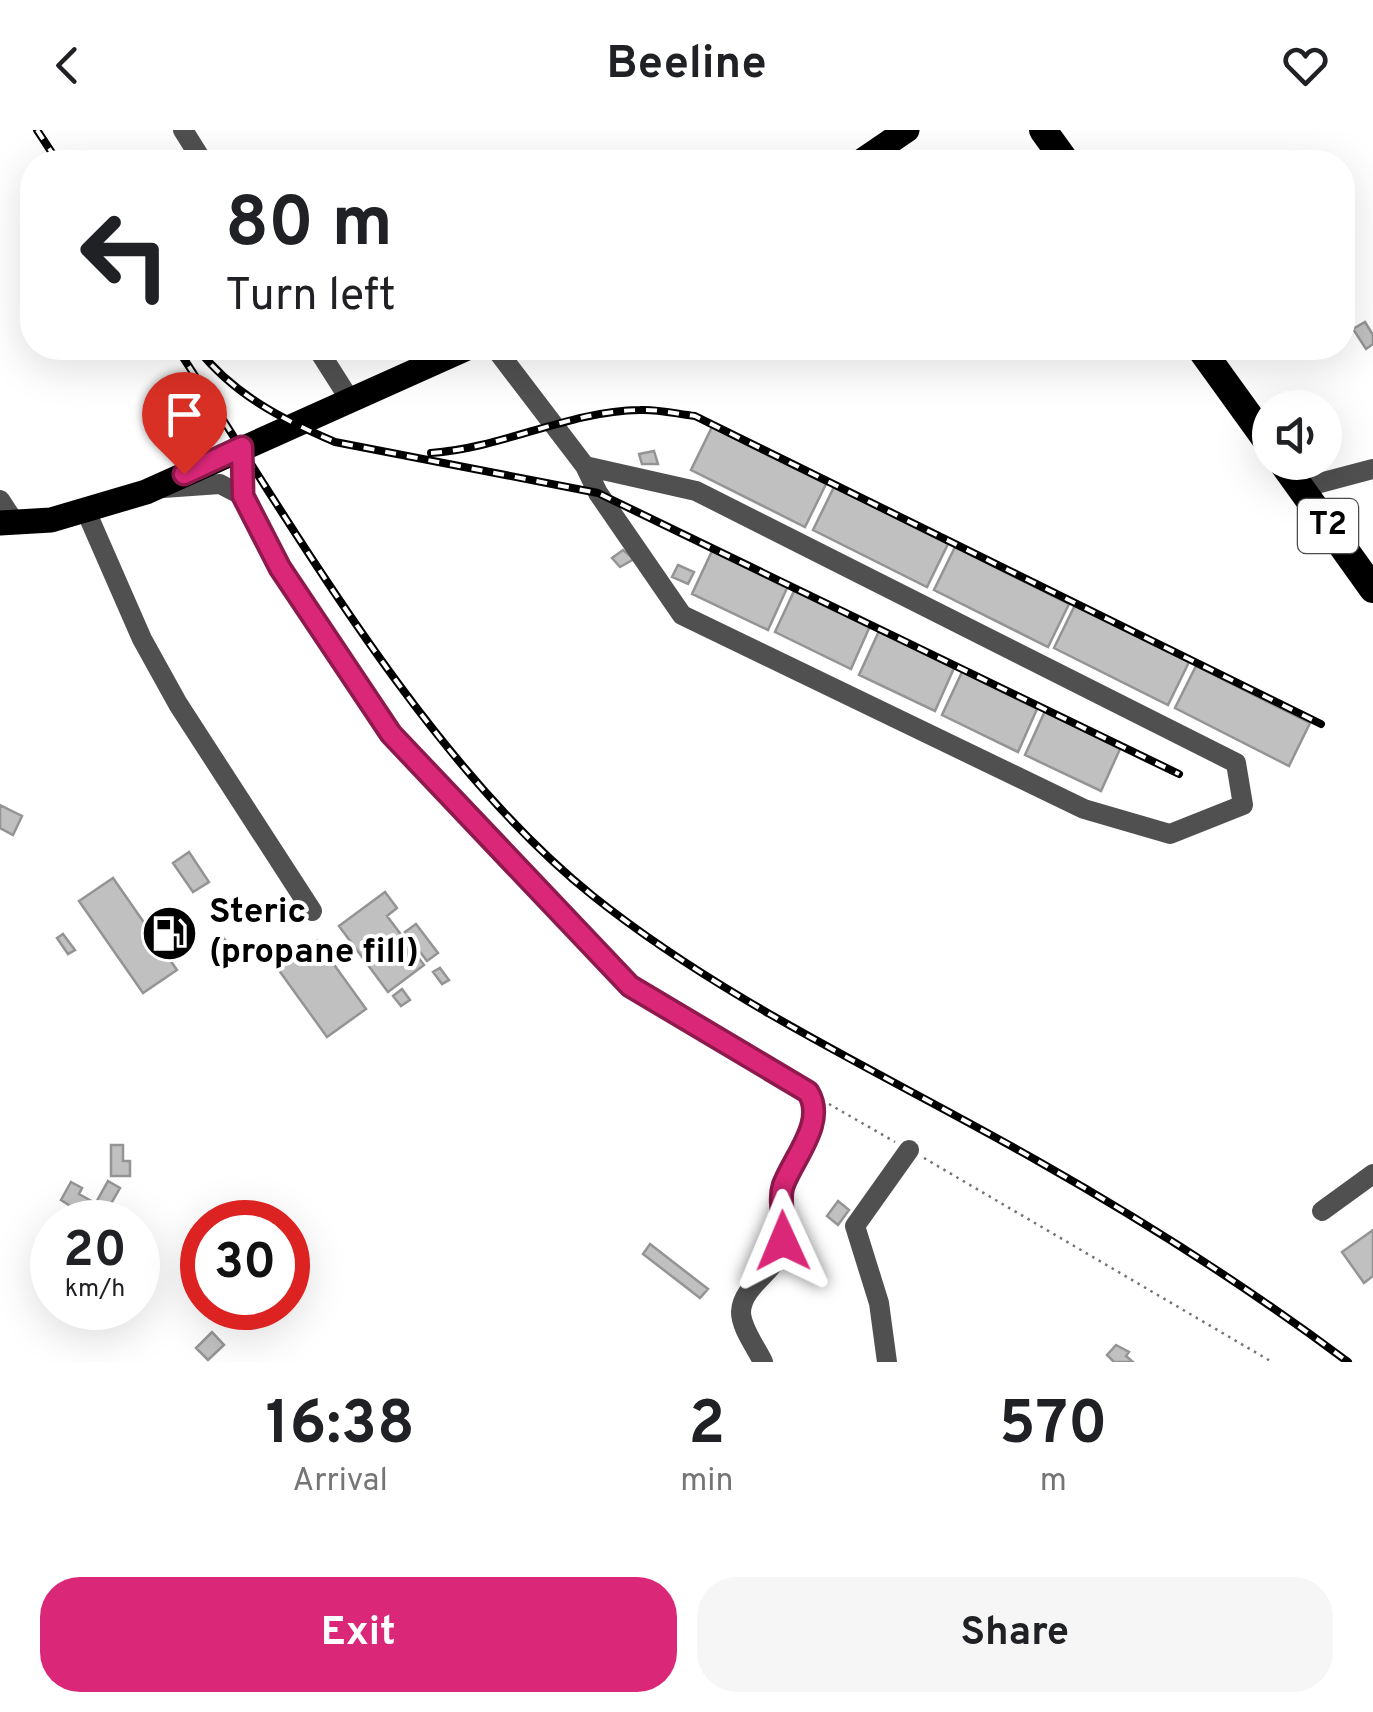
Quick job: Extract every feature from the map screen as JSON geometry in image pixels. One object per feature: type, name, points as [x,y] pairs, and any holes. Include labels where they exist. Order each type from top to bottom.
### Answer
[{"type":"highway","points":[[1209,360],[1252,420]]},
{"type":"highway","name":"T2","points":[[1295,480],[1373,588]]},
{"type":"main road","points":[[878,150],[907,130]]},
{"type":"main road","points":[[7,523],[86,511],[156,488],[440,360]]},
{"type":"street","points":[[325,360],[350,400]]},
{"type":"street","points":[[503,360],[585,466],[598,493],[682,615],[1084,809],[1170,834],[1243,805],[1236,762],[696,491],[585,466]]},
{"type":"street","points":[[242,447],[243,496],[280,568],[391,734],[630,986],[808,1092],[814,1110],[802,1154],[782,1188],[785,1229],[781,1254],[744,1298],[741,1314],[762,1362]]},
{"type":"street","points":[[1301,488],[1373,469]]},
{"type":"street","points":[[156,488],[220,484],[243,496]]},
{"type":"street","points":[[0,500],[7,523]]},
{"type":"street","points":[[86,511],[142,639],[178,704],[312,911]]},
{"type":"street","points":[[887,1362],[879,1303],[855,1226],[909,1150]]},
{"type":"street","points":[[1322,1211],[1373,1174]]},
{"type":"path","points":[[808,1092],[1272,1362]]},
{"type":"building","points":[[1365,322],[1373,335],[1373,344],[1366,349],[1355,328]]},
{"type":"building","points":[[712,427],[826,484],[805,527],[691,470]]},
{"type":"building","points":[[654,451],[658,464],[642,464],[639,454]]},
{"type":"building","points":[[834,487],[948,544],[927,587],[813,530]]},
{"type":"building","points":[[955,547],[1069,604],[1048,647],[934,590]]},
{"type":"building","points":[[623,550],[634,559],[620,567],[612,558]]},
{"type":"building","points":[[712,551],[787,588],[768,630],[692,594]]},
{"type":"building","points":[[678,565],[694,572],[688,584],[672,577]]},
{"type":"building","points":[[795,589],[870,626],[851,669],[775,632]]},
{"type":"building","points":[[1075,605],[1189,662],[1168,705],[1054,648]]},
{"type":"building","points":[[879,631],[954,668],[935,711],[859,675]]},
{"type":"building","points":[[1196,666],[1310,723],[1289,766],[1175,708]]},
{"type":"building","points":[[962,672],[1037,709],[1018,752],[942,715]]},
{"type":"building","points":[[1045,711],[1120,749],[1101,791],[1025,755]]},
{"type":"building","points":[[0,805],[22,816],[13,835],[0,828]]},
{"type":"building","points":[[189,852],[209,882],[193,892],[173,863]]},
{"type":"building","points":[[113,878],[177,970],[143,993],[79,901]]},
{"type":"building","points":[[385,892],[397,908],[387,916],[424,965],[388,992],[339,926]]},
{"type":"building","points":[[416,924],[438,953],[427,961],[405,932]]},
{"type":"building","points":[[63,934],[75,950],[68,954],[57,938]]},
{"type":"building","points":[[223,937],[233,951],[224,958],[214,944]]},
{"type":"building","points":[[317,941],[366,1009],[327,1037],[278,969]]},
{"type":"building","points":[[440,968],[449,980],[442,984],[433,972]]},
{"type":"building","points":[[402,989],[410,1000],[401,1006],[393,996]]},
{"type":"building","points":[[111,1145],[123,1145],[123,1161],[130,1161],[130,1176],[111,1176]]},
{"type":"building","points":[[108,1181],[120,1188],[113,1200],[97,1200]]},
{"type":"building","points":[[71,1182],[82,1188],[79,1194],[90,1200],[61,1200]]},
{"type":"building","points":[[838,1201],[849,1210],[838,1225],[827,1216]]},
{"type":"building","points":[[1373,1230],[1373,1276],[1364,1283],[1342,1252]]},
{"type":"building","points":[[650,1244],[708,1289],[700,1298],[643,1254]]},
{"type":"building","points":[[212,1332],[224,1345],[208,1360],[196,1348]]},
{"type":"building","points":[[1116,1345],[1129,1352],[1126,1356],[1133,1362],[1114,1362],[1107,1355]]},
{"type":"railway","points":[[37,130],[50,150]]},
{"type":"railway","points":[[185,360],[366,639],[419,711],[474,779],[532,841],[593,896],[644,935],[753,1004],[1156,1231],[1348,1362]]},
{"type":"railway","points":[[208,360],[259,404],[335,442],[598,493],[1179,774]]},
{"type":"railway","points":[[431,453],[458,450],[613,412],[647,410],[695,416],[1321,724]]},
{"type":"place","name":"Steric (propane fill)","points":[[170,933]]},
{"type":"route","points":[[184,474],[242,447],[243,496],[280,568],[391,734],[630,986],[808,1092],[814,1110],[802,1154],[782,1188],[783,1241]]}]
